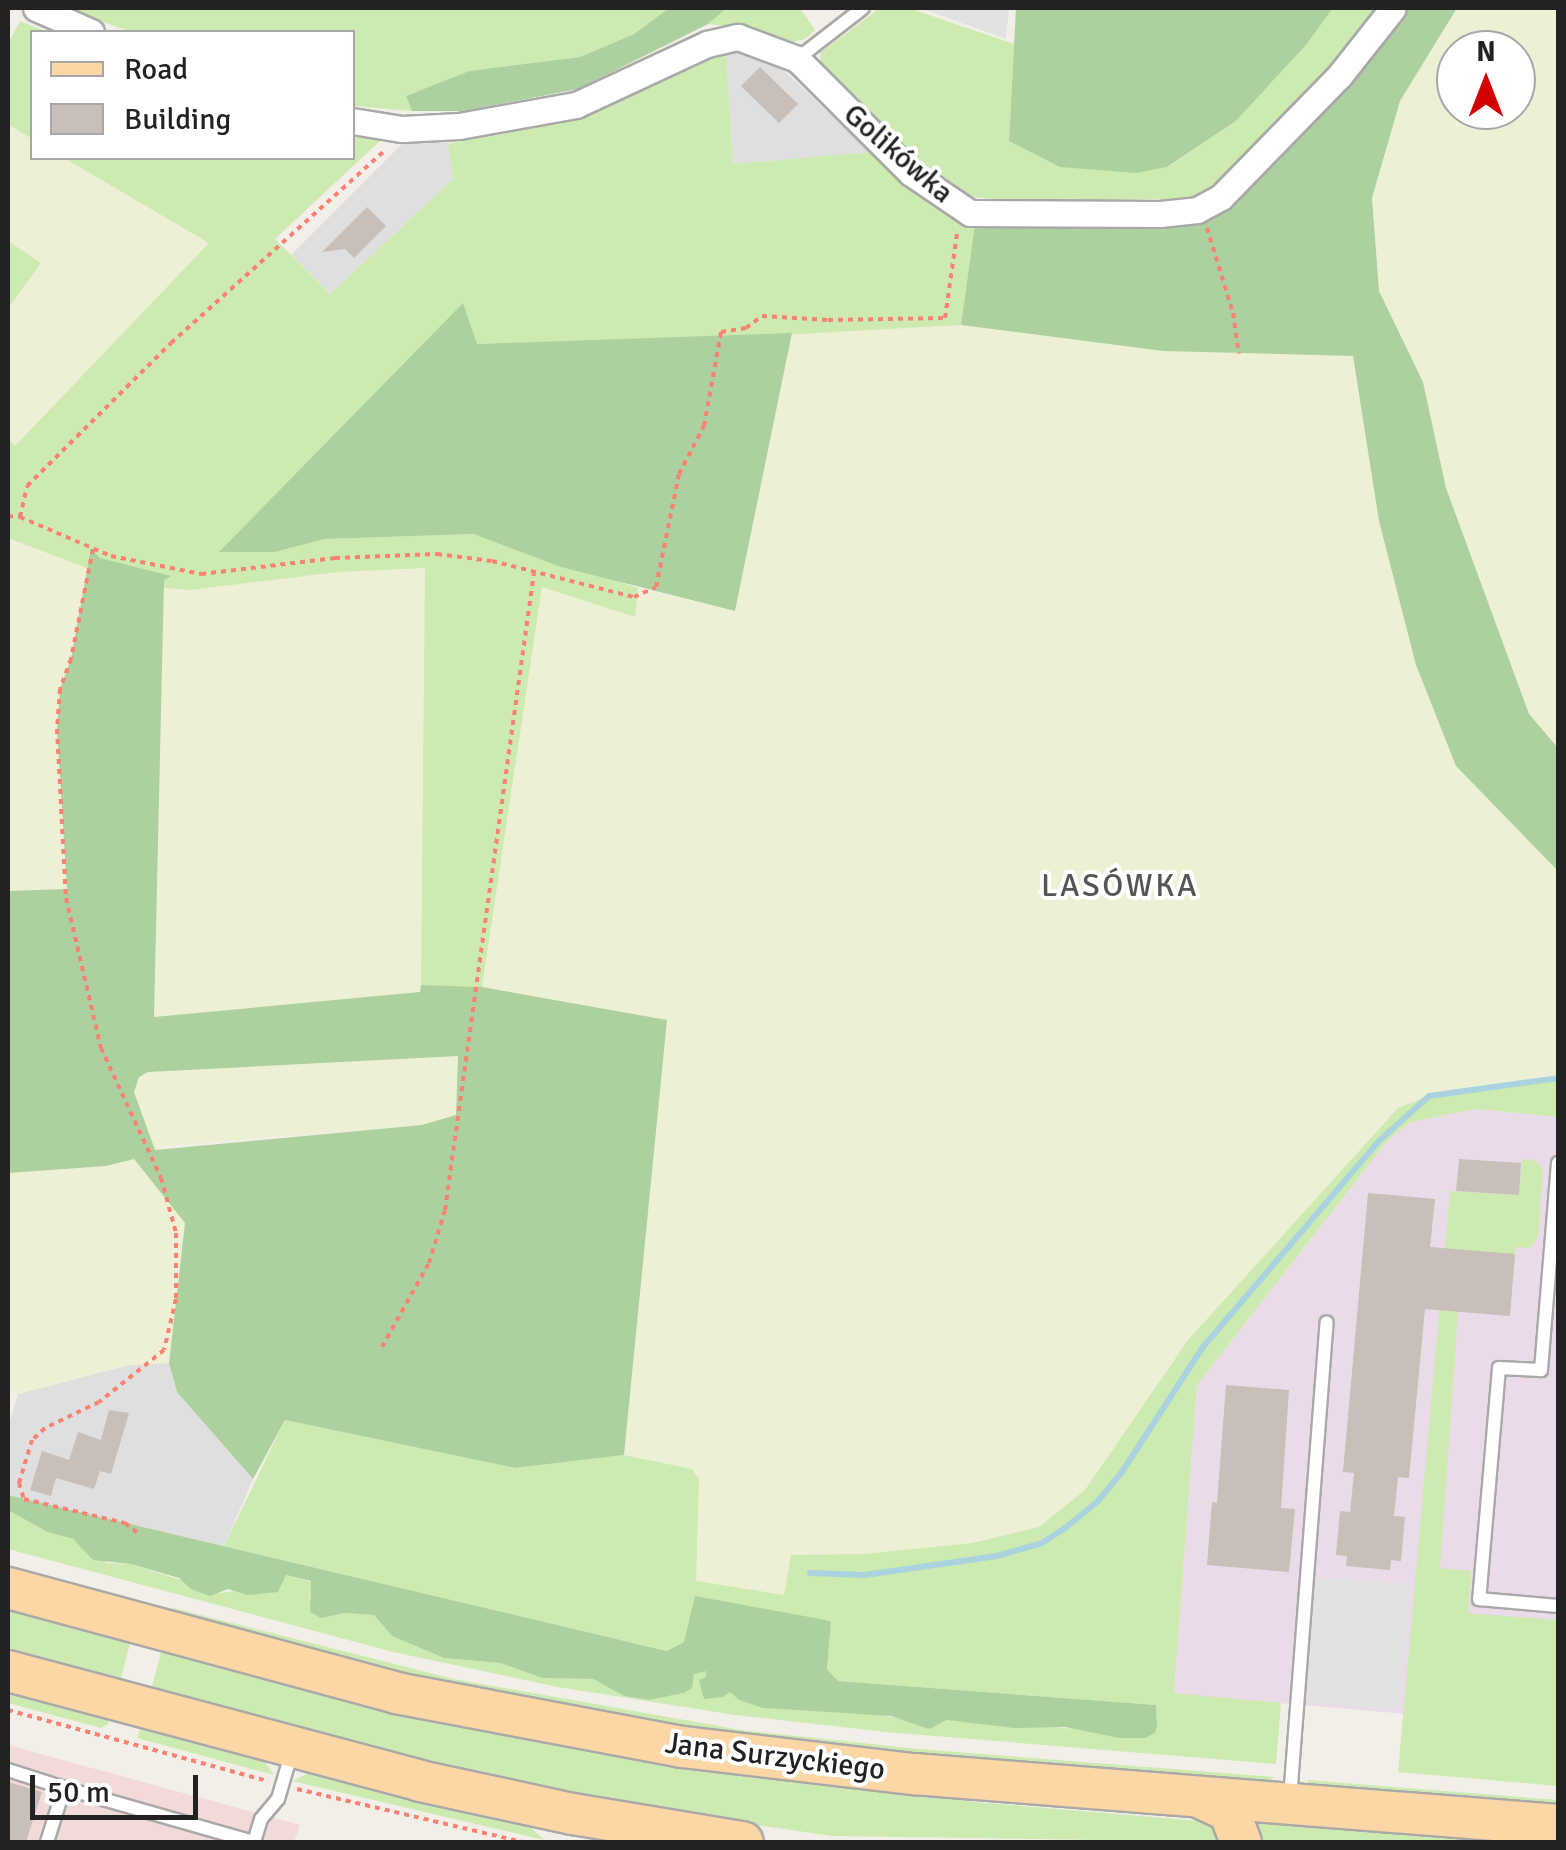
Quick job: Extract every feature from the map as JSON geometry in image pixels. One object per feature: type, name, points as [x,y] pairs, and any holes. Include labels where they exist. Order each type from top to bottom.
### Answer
[{"type":"main road","name":"Jana Surzyckiego","points":[[8,1588],[362,1685],[599,1734],[836,1767],[1558,1825]]},
{"type":"main road","points":[[8,1671],[285,1773],[571,1823],[742,1842]]},
{"type":"main road","points":[[1196,1796],[1229,1811],[1241,1842]]},
{"type":"street","points":[[36,8],[86,30]]},
{"type":"street","points":[[1197,210],[1221,196],[1284,135],[1340,76],[1393,8]]},
{"type":"street","name":"Golikówka","points":[[355,121],[402,129],[460,126],[576,105],[707,44],[732,37],[760,42],[796,59],[911,172],[970,213],[1160,214],[1197,210]]},
{"type":"lane","points":[[796,59],[863,8]]},
{"type":"lane","points":[[1558,1163],[1541,1370],[1499,1368],[1479,1599],[1558,1606]]},
{"type":"lane","points":[[1290,1804],[1327,1322]]},
{"type":"lane","points":[[8,1770],[254,1842],[261,1819],[278,1799],[285,1773]]},
{"type":"lane","points":[[48,1842],[64,1788]]},
{"type":"path","points":[[20,517],[27,486],[171,343],[385,150],[402,129]]},
{"type":"path","points":[[1197,210],[1210,234],[1233,313],[1239,354]]},
{"type":"path","points":[[8,516],[20,517],[93,549],[201,574],[335,558],[437,554],[492,561],[634,597],[656,587],[680,474],[704,426],[721,332],[746,328],[762,316],[828,320],[945,318],[958,226],[970,213]]},
{"type":"path","points":[[93,549],[71,659],[60,689],[57,730],[66,898],[101,1048],[161,1178],[176,1233],[176,1299],[164,1350],[99,1402],[45,1428],[32,1440],[19,1483],[24,1499],[124,1523],[138,1533]]},
{"type":"path","points":[[382,1346],[439,1237],[462,1101],[473,986],[534,573]]},
{"type":"path","points":[[8,1710],[285,1773],[523,1842]]},
{"type":"shaded area","points":[[920,8],[1009,8],[1006,39]]},
{"type":"shaded area","points":[[726,47],[744,49],[778,65],[870,152],[733,164]]},
{"type":"shaded area","points":[[447,136],[453,179],[330,294],[291,255],[403,143]]},
{"type":"shaded area","points":[[1475,1109],[1558,1117],[1558,1727],[1174,1694],[1197,1385],[1388,1140],[1411,1122]]},
{"type":"shaded area","points":[[169,1363],[177,1392],[253,1479],[224,1546],[8,1495],[8,1428],[18,1394],[129,1365]]},
{"type":"shaded area","points":[[1316,1577],[1411,1584],[1400,1710],[1307,1703]]},
{"type":"shaded area","points":[[8,1745],[300,1825],[294,1842],[8,1842]]},
{"type":"green space","points":[[66,8],[669,8],[634,34],[580,57],[469,71],[406,96],[412,111],[355,106],[355,30],[126,30]]},
{"type":"green space","points":[[669,8],[727,8],[708,24],[578,89],[464,111],[412,111],[406,96],[469,71],[580,57],[634,34]]},
{"type":"green space","points":[[727,8],[800,8],[815,30],[805,39],[785,44],[754,29],[708,24]]},
{"type":"green space","points":[[880,8],[909,8],[1014,44],[1009,141],[1168,167],[1236,121],[1306,45],[1333,8],[1376,8],[1316,82],[1210,190],[1186,199],[1013,201],[965,196],[924,174],[822,71],[820,53]]},
{"type":"green space","points":[[1016,8],[1333,8],[1306,45],[1236,121],[1167,167],[1136,173],[1060,167],[1009,141]]},
{"type":"green space","points":[[1403,8],[1457,8],[1444,30],[1436,30],[1436,42],[1400,101],[1372,198],[1379,291],[1423,382],[1446,488],[1529,714],[1558,748],[1558,871],[1456,766],[1416,665],[1379,521],[1353,356],[1163,351],[961,325],[975,224],[1130,227],[1188,219],[1220,208],[1248,192],[1362,66]]},
{"type":"green space","points":[[1457,8],[1558,8],[1558,748],[1529,714],[1446,488],[1423,382],[1379,291],[1372,198],[1400,101],[1436,42],[1436,130],[1536,130],[1536,30],[1444,30]]},
{"type":"green space","points":[[20,21],[42,30],[30,30],[30,138],[8,124],[8,43]]},
{"type":"green space","points":[[726,47],[733,164],[870,152],[911,191],[947,216],[975,224],[961,325],[742,337],[476,344],[462,304],[221,551],[275,552],[325,539],[474,534],[638,588],[635,617],[542,587],[482,987],[421,985],[425,568],[338,572],[190,590],[131,585],[8,538],[8,437],[15,446],[209,243],[67,160],[355,160],[355,134],[381,140],[275,239],[330,294],[453,179],[448,144],[588,114]]},
{"type":"green space","points":[[8,124],[30,138],[30,160],[67,160],[209,243],[14,447],[8,437],[8,309],[41,263],[8,241]]},
{"type":"green space","points":[[8,241],[41,263],[8,309]]},
{"type":"green space","points":[[463,303],[477,344],[792,333],[735,611],[561,567],[474,534],[325,539],[275,552],[219,552]]},
{"type":"green space","points":[[961,325],[1163,351],[1353,356],[1358,398],[1536,846],[1558,871],[1558,1078],[1429,1096],[1398,1109],[1188,1340],[1085,1491],[1039,1527],[972,1543],[864,1554],[791,1555],[785,1595],[695,1581],[699,1478],[692,1469],[624,1455],[667,1020],[451,1118],[423,1125],[166,1146],[134,1158],[185,1223],[169,1363],[129,1365],[18,1394],[8,1390],[8,1173],[106,1166],[64,893],[8,891],[8,538],[131,585],[190,590],[338,572],[454,567],[516,577],[634,617],[638,588],[735,611],[792,333]]},
{"type":"green space","points":[[91,548],[100,558],[171,576],[164,580],[154,1017],[420,992],[421,985],[482,987],[667,1020],[624,1455],[515,1468],[285,1420],[253,1479],[177,1392],[169,1363],[185,1223],[134,1159],[106,1166],[8,1173],[8,891],[67,889],[57,729],[60,689],[71,659]],"holes":[[[458,1056],[456,1115],[422,1125],[155,1150],[134,1092],[139,1077],[148,1072]]]},
{"type":"green space","points":[[1558,1078],[1558,1117],[1475,1109],[1411,1122],[1388,1140],[1197,1385],[1174,1693],[1281,1703],[1276,1764],[886,1732],[735,1715],[558,1687],[393,1652],[8,1549],[8,1510],[47,1532],[73,1539],[107,1563],[131,1564],[221,1593],[282,1583],[285,1575],[312,1582],[309,1597],[321,1618],[345,1613],[374,1615],[392,1636],[444,1658],[500,1663],[542,1678],[593,1679],[624,1696],[649,1700],[684,1693],[694,1673],[707,1670],[706,1677],[763,1708],[882,1715],[935,1726],[947,1720],[1078,1729],[1157,1726],[1156,1705],[838,1681],[827,1669],[831,1620],[684,1642],[668,1651],[224,1546],[285,1420],[515,1468],[624,1455],[692,1469],[699,1479],[696,1581],[784,1595],[791,1555],[864,1554],[972,1543],[1039,1527],[1085,1490],[1188,1340],[1398,1108],[1429,1096]]},
{"type":"green space","points":[[1522,1159],[1536,1161],[1543,1169],[1538,1238],[1530,1248],[1516,1247],[1515,1254],[1458,1312],[1440,1568],[1471,1571],[1468,1613],[1558,1620],[1558,1786],[1398,1772],[1450,1191],[1519,1195]]},
{"type":"green space","points":[[8,1495],[667,1651],[684,1642],[695,1596],[831,1621],[827,1669],[838,1681],[1156,1705],[1157,1726],[1155,1733],[1145,1738],[1119,1738],[1065,1727],[1014,1728],[947,1720],[929,1729],[891,1716],[763,1708],[739,1700],[730,1692],[723,1697],[704,1699],[699,1680],[706,1677],[706,1671],[694,1674],[692,1688],[684,1693],[649,1700],[624,1696],[593,1679],[542,1678],[500,1663],[444,1658],[392,1636],[374,1615],[345,1613],[321,1618],[310,1612],[311,1581],[286,1575],[278,1592],[248,1595],[228,1589],[210,1596],[191,1589],[179,1578],[131,1564],[93,1560],[73,1539],[47,1532],[8,1510]]},
{"type":"green space","points":[[8,1601],[132,1636],[120,1682],[8,1651]]},
{"type":"green space","points":[[173,1608],[454,1679],[741,1730],[918,1749],[1274,1777],[1268,1784],[896,1760],[587,1719],[169,1621]]},
{"type":"green space","points":[[163,1645],[974,1802],[1212,1822],[1230,1842],[832,1836],[636,1807],[446,1769],[151,1690]]},
{"type":"green space","points":[[8,1689],[110,1717],[108,1724],[101,1728],[8,1703]]},
{"type":"green space","points":[[141,1726],[263,1759],[274,1775],[137,1738]]},
{"type":"green space","points":[[311,1772],[526,1823],[544,1840],[292,1781]]},
{"type":"green space","points":[[1307,1780],[1558,1800],[1558,1813],[1311,1787]]},
{"type":"green space","points":[[1251,1814],[1558,1842],[1258,1842]]},
{"type":"building","points":[[760,67],[798,104],[779,123],[741,86]]},
{"type":"building","points":[[367,207],[386,226],[354,258],[345,249],[322,252]]},
{"type":"building","points":[[1459,1159],[1521,1163],[1519,1195],[1456,1191]]},
{"type":"building","points":[[1368,1193],[1435,1199],[1430,1247],[1515,1254],[1510,1316],[1425,1309],[1409,1478],[1398,1477],[1394,1516],[1405,1517],[1401,1561],[1391,1560],[1390,1570],[1346,1566],[1347,1556],[1336,1555],[1340,1511],[1350,1512],[1354,1473],[1343,1472]]},
{"type":"building","points":[[1226,1385],[1289,1390],[1281,1508],[1295,1509],[1289,1572],[1207,1565],[1212,1502],[1217,1503]]},
{"type":"building","points":[[109,1410],[129,1413],[111,1474],[100,1471],[94,1489],[56,1478],[51,1496],[30,1490],[42,1451],[69,1460],[78,1432],[101,1440]]},
{"type":"building","points":[[8,1782],[42,1792],[26,1842],[8,1842]]},
{"type":"waterway","points":[[810,1573],[865,1575],[997,1556],[1042,1543],[1065,1528],[1097,1502],[1122,1472],[1203,1347],[1380,1140],[1429,1096],[1558,1078]]},
{"type":"district","name":"LASÓWKA","points":[[1120,886]]}]
